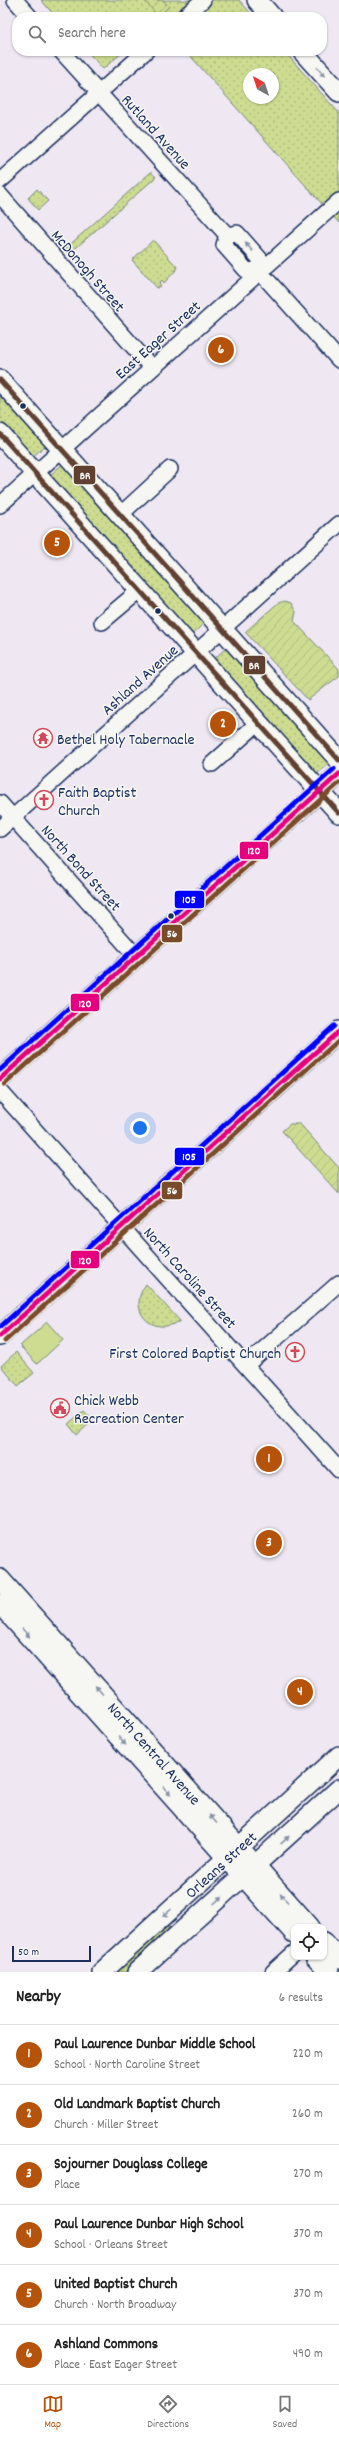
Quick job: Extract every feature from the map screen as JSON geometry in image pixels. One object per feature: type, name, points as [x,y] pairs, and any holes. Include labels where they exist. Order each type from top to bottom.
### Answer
[{"type":"main road","points":[[258,0],[268,12]]},
{"type":"main road","points":[[307,56],[339,92]]},
{"type":"main road","points":[[0,380],[339,760]]},
{"type":"main road","points":[[0,434],[339,813]]},
{"type":"main road","points":[[0,1079],[339,774]]},
{"type":"main road","points":[[0,1336],[339,1031]]},
{"type":"main road","name":"North Central Avenue","points":[[0,1579],[233,1853]]},
{"type":"main road","name":"North Central Avenue","points":[[0,1604],[250,1872],[307,1924]]},
{"type":"main road","name":"Orleans Street","points":[[102,1972],[339,1756]]},
{"type":"main road","name":"Orleans Street","points":[[137,1972],[250,1872],[339,1789]]},
{"type":"main road","name":"North Central Avenue","points":[[250,1872],[291,1929]]},
{"type":"main road","points":[[327,1945],[339,1959]]},
{"type":"main road","points":[[318,1960],[329,1972]]},
{"type":"street","points":[[15,0],[26,12]]},
{"type":"street","points":[[190,12],[203,0]]},
{"type":"street","name":"Rutland Avenue","points":[[65,56],[226,235],[224,245],[246,270],[260,272],[339,360]]},
{"type":"street","points":[[0,181],[140,56]]},
{"type":"street","name":"McDonogh Street","points":[[0,195],[152,368]]},
{"type":"street","name":"East Eager Street","points":[[0,505],[339,201]]},
{"type":"street","points":[[120,515],[170,469]]},
{"type":"street","name":"Ashland Avenue","points":[[0,829],[339,524]]},
{"type":"street","points":[[102,622],[140,590]]},
{"type":"street","points":[[212,764],[258,723]]},
{"type":"street","name":"North Bond Street","points":[[0,803],[136,956]]},
{"type":"street","name":"North Caroline Street","points":[[0,1090],[339,1470]]},
{"type":"street","points":[[246,1365],[339,1283]]},
{"type":"street","points":[[273,1972],[291,1956]]},
{"type":"green space","points":[[41,0],[239,0],[250,12],[52,12]]},
{"type":"green space","points":[[144,0],[163,0],[169,7],[163,12],[154,12]]},
{"type":"green space","points":[[91,56],[118,56],[103,69]]},
{"type":"green space","points":[[190,56],[288,56],[339,113],[339,223]]},
{"type":"green space","points":[[151,172],[156,177],[69,254],[65,249]]},
{"type":"green space","points":[[37,189],[48,201],[38,210],[28,198]]},
{"type":"green space","points":[[153,240],[178,268],[164,283],[162,280],[159,283],[161,286],[157,288],[132,260]]},
{"type":"green space","points":[[0,389],[48,443],[30,459],[0,425]]},
{"type":"green space","points":[[65,462],[207,621],[190,636],[48,477]]},
{"type":"green space","points":[[285,601],[291,603],[296,612],[294,621],[339,669],[339,676],[308,700],[245,632],[278,603]]},
{"type":"green space","points":[[228,646],[331,761],[316,775],[213,660]]},
{"type":"green space","points":[[290,1124],[300,1124],[339,1168],[339,1194],[282,1131]]},
{"type":"green space","points":[[146,1284],[180,1321],[170,1325],[160,1326],[152,1324],[145,1319],[141,1312],[139,1303],[141,1294]]},
{"type":"green space","points":[[47,1322],[63,1340],[37,1364],[20,1346]]},
{"type":"green space","points":[[16,1352],[34,1373],[18,1386],[1,1366]]},
{"type":"green space","points":[[84,1410],[93,1420],[77,1435],[68,1424]]},
{"type":"green space","points":[[167,1923],[170,1927],[154,1946],[125,1972],[117,1972],[128,1958]]},
{"type":"transit line","name":"BR","points":[[0,380],[339,760]]},
{"type":"transit line","name":"BR","points":[[0,434],[339,813]]},
{"type":"transit line","name":"105","points":[[0,1070],[334,769]]},
{"type":"transit line","name":"120","points":[[0,1079],[339,774]]},
{"type":"transit line","name":"56","points":[[5,1084],[339,783]]},
{"type":"transit line","name":"105","points":[[0,1327],[334,1026]]},
{"type":"transit line","name":"120","points":[[0,1336],[339,1031]]},
{"type":"transit line","name":"56","points":[[5,1341],[339,1040]]},
{"type":"place","name":"Ashland Commons","points":[[221,350]]},
{"type":"place","name":"United Baptist Church","points":[[57,543]]},
{"type":"place","name":"Old Landmark Baptist Church","points":[[223,724]]},
{"type":"place","name":"Bethel Holy Tabernacle","points":[[43,738]]},
{"type":"place","name":"Faith Baptist Church","points":[[44,800]]},
{"type":"place","name":"First Colored Baptist Church","points":[[295,1352]]},
{"type":"place","name":"Chick Webb Recreation Center","points":[[60,1408]]},
{"type":"place","name":"Paul Laurence Dunbar Middle School","points":[[269,1459]]},
{"type":"place","name":"Sojourner Douglass College","points":[[269,1543]]},
{"type":"place","name":"Paul Laurence Dunbar High School","points":[[300,1692]]}]
